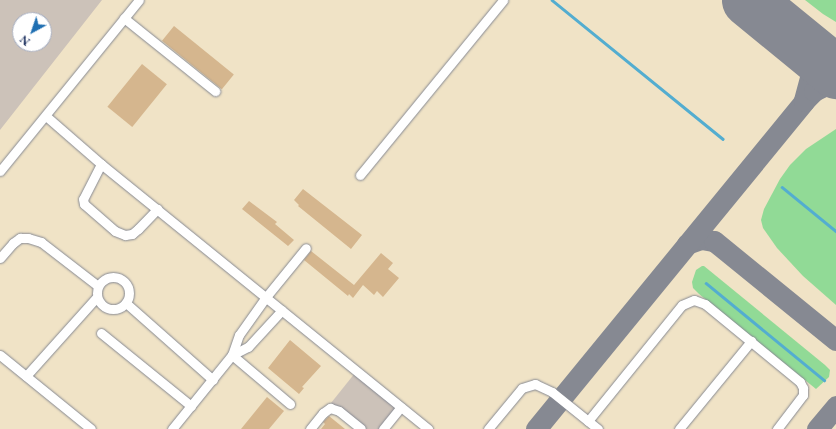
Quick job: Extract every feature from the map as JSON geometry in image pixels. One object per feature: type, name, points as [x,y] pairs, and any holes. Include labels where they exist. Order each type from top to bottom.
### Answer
[{"type":"lane","points":[[0,171],[139,0]]},
{"type":"lane","points":[[360,175],[503,0]]},
{"type":"lane","points":[[124,18],[215,91]]},
{"type":"lane","points":[[46,116],[101,164],[428,429]]},
{"type":"lane","points":[[101,164],[83,199],[84,204],[115,231],[125,235],[132,234],[157,209]]},
{"type":"lane","points":[[0,258],[13,243],[20,238],[28,238],[41,242],[98,286]]},
{"type":"lane","points":[[172,429],[232,355],[239,335],[306,248]]},
{"type":"lane","points":[[107,278],[118,278],[124,281],[129,291],[126,303],[116,309],[109,309],[99,302],[97,297],[98,286],[107,278]]},
{"type":"lane","points":[[26,376],[97,297]]},
{"type":"lane","points":[[588,421],[686,302],[694,300],[701,301],[751,341],[796,378],[803,388],[801,399],[777,429]]},
{"type":"lane","points":[[126,303],[213,380]]},
{"type":"lane","points":[[232,355],[248,347],[282,310]]},
{"type":"lane","points":[[101,333],[191,406]]},
{"type":"lane","points":[[679,429],[751,341]]},
{"type":"lane","points":[[232,355],[290,404]]},
{"type":"lane","points":[[2,360],[26,376],[91,429]]},
{"type":"lane","points":[[488,429],[517,394],[528,385],[535,384],[552,392],[598,429]]},
{"type":"lane","points":[[384,429],[401,407]]},
{"type":"lane","points":[[310,429],[323,413],[330,408],[339,411],[362,429]]},
{"type":"shaded area","points":[[0,0],[102,0],[0,130]]},
{"type":"shaded area","points":[[355,373],[397,407],[379,429],[364,429],[331,403]]},
{"type":"green space","points":[[805,0],[836,0],[836,22],[823,14]]},
{"type":"green space","points":[[836,129],[836,305],[803,276],[777,248],[763,228],[761,220],[764,209],[780,179],[790,165],[806,149]]},
{"type":"green space","points":[[704,266],[825,365],[830,370],[829,377],[816,389],[699,294],[693,288],[692,282],[696,270]]},
{"type":"building","points":[[174,26],[234,74],[222,89],[162,41]]},
{"type":"building","points":[[142,64],[167,84],[132,127],[107,107]]},
{"type":"building","points":[[303,189],[362,235],[351,249],[298,206],[299,205],[294,200]]},
{"type":"building","points":[[249,201],[277,222],[275,224],[294,240],[288,246],[242,209]]},
{"type":"building","points":[[311,251],[354,285],[381,253],[393,263],[388,269],[399,278],[383,297],[377,291],[374,295],[363,285],[353,298],[349,294],[348,296],[304,260]]},
{"type":"building","points":[[290,340],[321,366],[302,387],[304,388],[299,394],[268,368]]},
{"type":"building","points":[[267,397],[284,411],[269,429],[241,429]]},
{"type":"building","points":[[329,416],[345,429],[321,429],[325,424],[323,422]]},
{"type":"waterway","points":[[552,0],[723,139]]},
{"type":"waterway","points":[[782,187],[836,231]]},
{"type":"waterway","points":[[706,283],[824,380]]},
{"type":"taxiway","points":[[802,44],[808,55],[811,74],[804,101]]},
{"type":"taxiway","points":[[536,429],[804,101],[814,91],[826,85],[836,83]]},
{"type":"taxiway","points":[[687,244],[701,239],[714,241],[836,340]]},
{"type":"taxiway","points":[[817,429],[836,406]]},
{"type":"runway","points":[[748,0],[836,72]]}]
